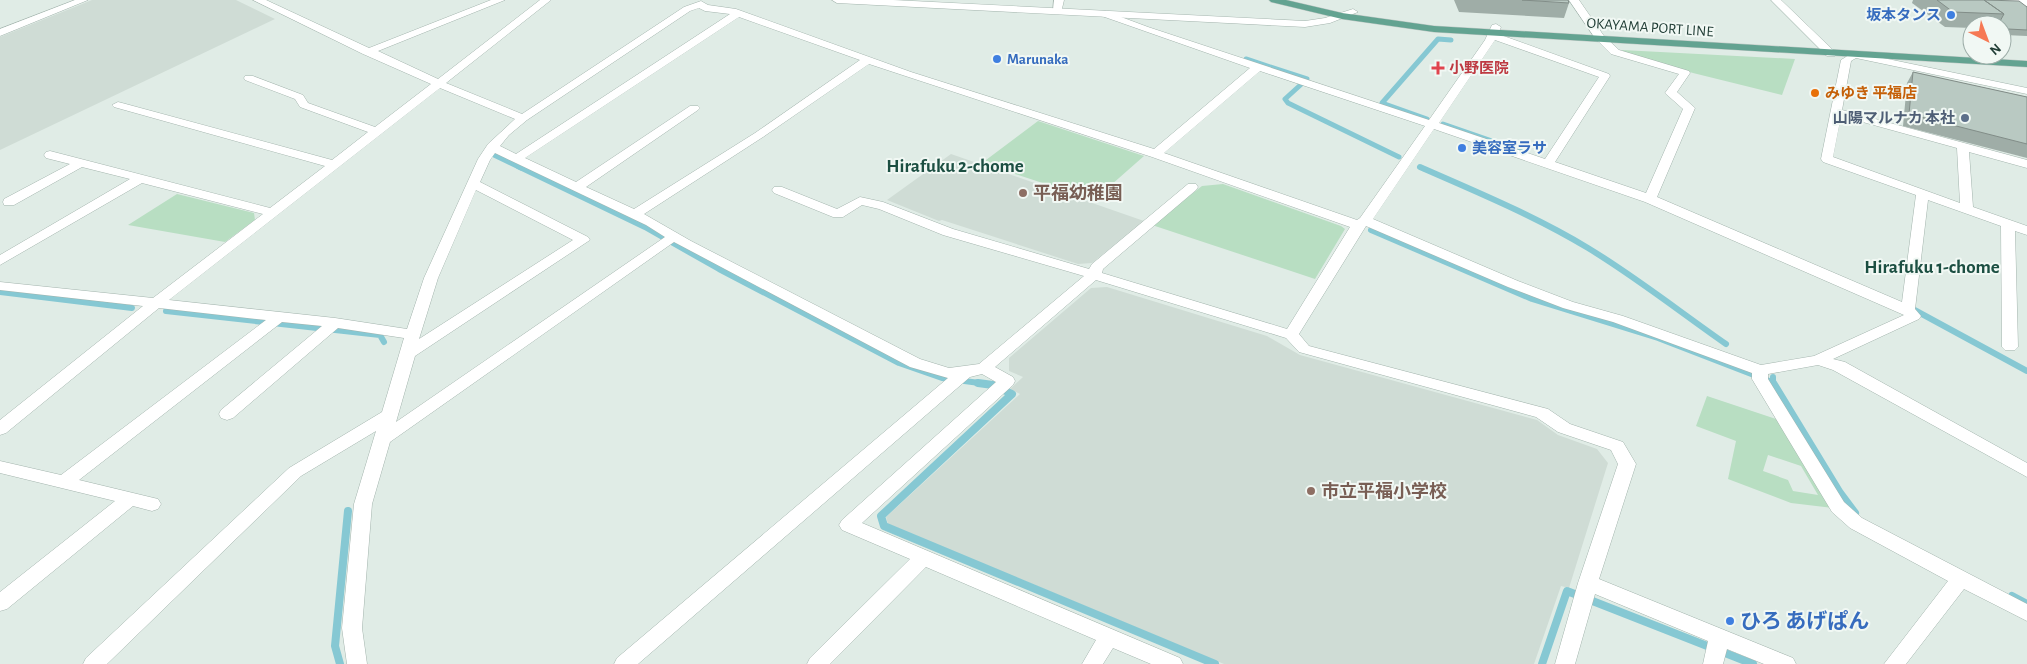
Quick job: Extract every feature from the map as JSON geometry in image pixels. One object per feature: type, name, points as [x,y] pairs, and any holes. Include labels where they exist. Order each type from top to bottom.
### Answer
[{"type":"main road","name":"OKAYAMA PORT LINE","points":[[1274,0],[1342,16],[1413,28],[1962,51]]},
{"type":"main road","name":"OKAYAMA PORT LINE","points":[[1302,0],[1353,12],[1494,32]]},
{"type":"main road","name":"OKAYAMA PORT LINE","points":[[1599,35],[1831,54],[2027,64]]},
{"type":"main road","points":[[2012,54],[2027,55]]},
{"type":"street","points":[[0,33],[84,0]]},
{"type":"street","points":[[258,0],[368,52],[523,118]]},
{"type":"street","points":[[368,52],[500,0]]},
{"type":"street","points":[[0,429],[155,304],[546,0]]},
{"type":"street","points":[[837,0],[1305,24],[1327,21],[1353,12]]},
{"type":"street","points":[[1058,11],[1059,0]]},
{"type":"street","points":[[1574,0],[1610,49],[1685,73],[1671,93],[1688,105],[1689,108],[1651,197]]},
{"type":"street","points":[[1776,0],[1831,54]]},
{"type":"street","points":[[1978,0],[2027,3]]},
{"type":"street","points":[[2022,0],[2027,3]]},
{"type":"street","points":[[357,664],[352,628],[363,504],[431,278],[484,159],[492,147],[523,118],[687,9],[701,2],[705,8],[738,13],[867,60],[1361,223],[1568,305],[1618,319],[1759,374],[1818,360],[1914,316],[1909,308],[1651,197],[1144,29],[1102,13]]},
{"type":"street","points":[[517,158],[738,13]]},
{"type":"street","points":[[1291,335],[1361,223],[1432,124],[1494,32],[1605,76],[1549,162]]},
{"type":"street","points":[[2027,91],[1854,55],[1846,60],[1838,112],[1827,160],[2027,231]]},
{"type":"street","points":[[635,214],[759,135],[867,60]]},
{"type":"street","points":[[1156,154],[1258,67]]},
{"type":"street","points":[[248,78],[299,96],[304,105],[378,132]]},
{"type":"street","points":[[118,105],[336,165]]},
{"type":"street","points":[[577,186],[694,108]]},
{"type":"street","points":[[1838,112],[2027,164]]},
{"type":"street","points":[[492,147],[651,222],[669,240],[915,363],[959,378]]},
{"type":"street","points":[[1963,147],[1967,210]]},
{"type":"street","points":[[50,155],[274,213]]},
{"type":"street","points":[[9,202],[81,163]]},
{"type":"street","points":[[0,261],[141,178]]},
{"type":"street","points":[[408,353],[583,240],[472,183]]},
{"type":"street","points":[[624,664],[959,378],[984,368],[1094,275],[1097,266],[1192,187]]},
{"type":"street","points":[[778,190],[838,214],[860,201],[883,206],[948,232],[1291,335],[1304,349],[1542,413],[1564,428],[1617,446],[1626,464],[1585,593],[1565,664]]},
{"type":"street","points":[[1909,308],[1922,194]]},
{"type":"street","points":[[2008,224],[2010,347]]},
{"type":"street","points":[[384,438],[669,240]]},
{"type":"street","points":[[0,286],[155,304],[274,321],[413,334]]},
{"type":"street","points":[[63,483],[274,321]]},
{"type":"street","points":[[227,414],[330,327]]},
{"type":"street","points":[[1818,360],[1839,366],[2027,471]]},
{"type":"street","points":[[984,368],[1007,381],[848,525],[1173,664]]},
{"type":"street","points":[[1759,374],[1838,507],[1856,523],[2027,613]]},
{"type":"street","points":[[92,664],[295,472],[390,415]]},
{"type":"street","points":[[0,467],[152,504]]},
{"type":"street","points":[[0,603],[130,499]]},
{"type":"street","points":[[817,664],[922,558]]},
{"type":"street","points":[[1894,664],[1960,579]]},
{"type":"street","points":[[1585,593],[1716,650],[1786,664]]},
{"type":"street","points":[[1092,664],[1109,637]]},
{"type":"shaded area","points":[[92,0],[236,0],[275,19],[0,150],[0,37]]},
{"type":"shaded area","points":[[951,154],[1144,221],[1092,263],[1078,264],[942,220],[939,221],[887,200]]},
{"type":"shaded area","points":[[1107,287],[1267,336],[1300,355],[1537,420],[1558,435],[1597,449],[1608,463],[1569,588],[1561,586],[1534,664],[1224,664],[888,524],[886,517],[1020,394],[1010,389],[1023,377],[1009,371],[1009,358],[1091,288]]},
{"type":"green space","points":[[1622,50],[1795,59],[1782,95],[1693,73]]},
{"type":"green space","points":[[1038,121],[1144,156],[1094,200],[982,163]]},
{"type":"green space","points":[[1223,184],[1345,229],[1315,279],[1152,225],[1202,186]]},
{"type":"green space","points":[[177,194],[254,213],[255,220],[225,242],[128,225]]},
{"type":"green space","points":[[1707,396],[1779,420],[1833,508],[1791,503],[1728,479],[1736,441],[1696,426]],"holes":[[[1768,455],[1801,466],[1818,495],[1793,491],[1788,480],[1763,471]]]},
{"type":"building","points":[[1522,0],[1568,0],[1569,3]]},
{"type":"building","points":[[1937,0],[1984,0],[2004,14],[1953,12]]},
{"type":"building","points":[[1984,0],[2019,1],[2027,7],[2027,30],[2012,29],[2012,15],[2004,14]]},
{"type":"building","name":"山陽マルナカ 本社","points":[[1913,72],[2027,97],[2027,144],[1909,114]]},
{"type":"waterway","points":[[1427,119],[1382,103],[1438,39],[1451,40]]},
{"type":"waterway","points":[[1246,59],[1307,79],[1285,99],[1288,103],[1399,157]]},
{"type":"waterway","points":[[1443,124],[1521,151]]},
{"type":"waterway","points":[[494,155],[521,168]]},
{"type":"waterway","points":[[518,166],[645,227],[719,269],[899,363],[942,378],[987,384]]},
{"type":"waterway","points":[[1420,167],[1568,236],[1623,271],[1726,344]]},
{"type":"waterway","points":[[1371,230],[1532,299],[1658,338],[1772,382]]},
{"type":"waterway","points":[[0,292],[132,308]]},
{"type":"waterway","points":[[1909,307],[2027,371]]},
{"type":"waterway","points":[[166,311],[380,335],[384,342]]},
{"type":"waterway","points":[[1773,377],[1773,383]]},
{"type":"waterway","points":[[978,383],[993,385],[1012,394],[881,516],[884,526],[1215,664]]},
{"type":"waterway","points":[[1773,383],[1840,493],[1855,513]]},
{"type":"waterway","points":[[340,664],[335,646],[348,511]]},
{"type":"waterway","points":[[1542,664],[1567,591],[1753,664]]},
{"type":"waterway","points":[[2012,596],[2027,604]]},
{"type":"place","name":"坂本タンス","points":[[1951,15]]},
{"type":"place","name":"Marunaka","points":[[997,59]]},
{"type":"place","name":"小野医院","points":[[1438,68]]},
{"type":"place","name":"みゆき 平福店","points":[[1815,93]]},
{"type":"place","name":"山陽マルナカ 本社","points":[[1965,118]]},
{"type":"place","name":"美容室ラサ","points":[[1462,148]]},
{"type":"place","name":"平福幼稚園","points":[[1023,193]]},
{"type":"place","name":"市立平福小学校","points":[[1311,491]]},
{"type":"place","name":"ひろ あげぱん","points":[[1730,621]]},
{"type":"district","name":"Hirafuku 2-chome","points":[[955,165]]},
{"type":"district","name":"Hirafuku 1-chome","points":[[1932,266]]}]
